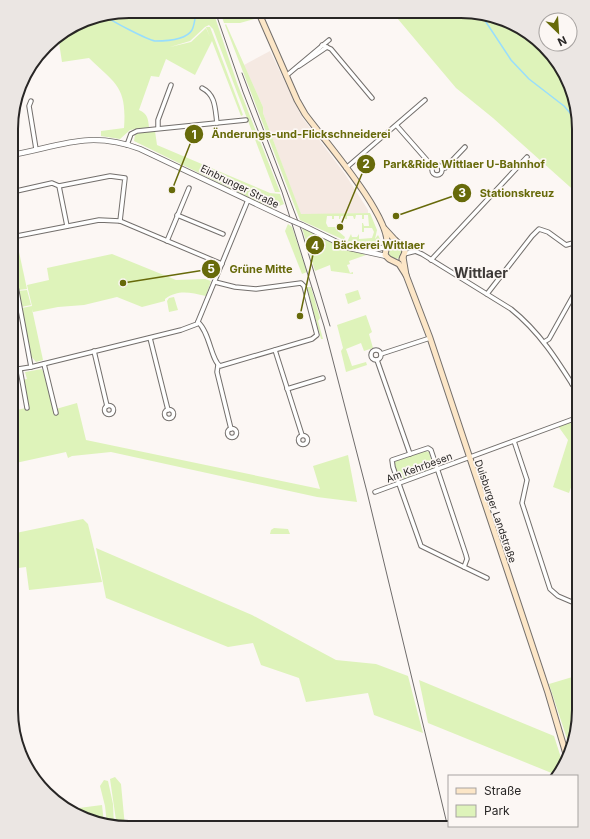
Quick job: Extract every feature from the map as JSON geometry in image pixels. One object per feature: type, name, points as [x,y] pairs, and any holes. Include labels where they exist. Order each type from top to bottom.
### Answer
[{"type":"main road","points":[[261,18],[286,76],[305,114],[367,198],[384,230],[403,246]]},
{"type":"main road","points":[[384,230],[386,256]]},
{"type":"main road","points":[[386,246],[396,241]]},
{"type":"main road","name":"Duisburger Landstraße","points":[[403,246],[406,275],[430,338],[548,693],[565,749]]},
{"type":"main road","name":"Duisburger Landstraße","points":[[386,256],[390,260],[395,261],[406,275]]},
{"type":"main road","points":[[395,261],[404,256]]},
{"type":"street","points":[[299,66],[299,64],[329,40]]},
{"type":"street","points":[[322,46],[331,49],[372,98]]},
{"type":"street","points":[[286,76],[327,47]]},
{"type":"street","points":[[158,128],[158,120],[171,85]]},
{"type":"street","points":[[202,88],[208,91],[214,100],[217,123]]},
{"type":"street","points":[[346,168],[397,126],[425,100]]},
{"type":"street","points":[[31,101],[29,106],[36,149]]},
{"type":"street","points":[[127,145],[130,134],[134,132],[158,128],[246,120]]},
{"type":"street","points":[[397,126],[433,167],[432,172],[436,175],[440,174],[442,169],[445,168],[465,147]]},
{"type":"street","name":"Einbrunger Straße","points":[[18,154],[66,142],[86,139],[127,145],[187,171],[345,245],[363,252],[386,256]]},
{"type":"street","points":[[431,260],[527,157]]},
{"type":"street","points":[[433,167],[437,165],[442,169]]},
{"type":"street","points":[[18,191],[52,183],[59,186],[110,176],[125,178],[120,222]]},
{"type":"street","points":[[59,186],[67,226]]},
{"type":"street","points":[[167,241],[189,188]]},
{"type":"street","points":[[26,408],[20,369],[189,328],[198,322],[248,200]]},
{"type":"street","points":[[177,215],[223,234]]},
{"type":"street","points":[[18,237],[99,220],[120,222],[222,264]]},
{"type":"street","points":[[487,294],[539,229],[548,232],[566,245],[572,243]]},
{"type":"street","name":"Einbrunger Straße","points":[[345,245],[373,250],[386,246]]},
{"type":"street","points":[[403,246],[416,251],[431,260],[487,294],[525,320],[544,342],[572,384]]},
{"type":"street","points":[[404,256],[416,251]]},
{"type":"street","points":[[215,282],[235,287],[256,289],[273,288],[298,282],[303,285],[317,335],[312,339],[223,366],[218,365]]},
{"type":"street","points":[[544,342],[549,339],[572,298]]},
{"type":"street","points":[[18,300],[31,367]]},
{"type":"street","points":[[198,322],[205,329],[218,365],[217,372],[231,429]]},
{"type":"street","points":[[150,338],[168,410]]},
{"type":"street","points":[[377,360],[381,357],[381,354],[430,338]]},
{"type":"street","points":[[275,350],[302,436]]},
{"type":"street","points":[[381,354],[377,350],[372,352],[373,358],[377,360],[410,454]]},
{"type":"street","points":[[94,352],[108,406]]},
{"type":"street","points":[[44,364],[56,413]]},
{"type":"street","points":[[287,389],[323,378]]},
{"type":"street","name":"Am Kehrbesen","points":[[375,492],[572,420]]},
{"type":"street","points":[[514,441],[527,480],[522,503],[550,589],[558,596],[572,602]]},
{"type":"street","points":[[464,567],[467,558],[430,449],[392,460],[421,546],[464,567],[487,578]]},
{"type":"shaded area","points":[[270,51],[302,117],[345,174],[368,210],[368,213],[301,215],[263,113],[263,107],[244,65]]},
{"type":"green space","points":[[129,18],[215,18],[237,83],[280,192],[275,192],[213,29],[209,25],[205,27],[190,41],[170,47],[191,42],[206,28],[210,37],[206,27],[210,27],[243,115],[241,116],[212,41],[195,75],[166,59],[159,77],[151,76],[139,110],[146,115],[149,127],[130,130],[120,139],[101,136],[101,131],[124,128],[124,103],[118,87],[89,58],[62,62],[59,43],[80,29],[93,24],[107,20]]},
{"type":"green space","points":[[222,18],[258,18],[240,23],[224,23]]},
{"type":"green space","points":[[397,18],[461,18],[490,22],[504,26],[517,33],[538,48],[538,52],[542,52],[545,56],[561,80],[568,100],[572,129],[572,189],[493,118],[456,88]]},
{"type":"green space","points":[[226,24],[263,107],[263,113],[301,214],[370,213],[377,230],[375,239],[378,235],[381,241],[378,248],[347,242],[351,234],[352,237],[357,237],[359,234],[359,239],[372,238],[374,232],[372,228],[364,228],[364,232],[362,232],[362,223],[364,226],[369,226],[368,215],[364,215],[364,219],[362,219],[362,215],[356,215],[355,219],[353,216],[347,216],[347,219],[345,219],[345,216],[341,216],[339,219],[339,216],[334,216],[334,219],[332,219],[332,216],[327,216],[326,223],[328,227],[336,227],[337,223],[338,231],[345,237],[344,240],[300,220],[225,25]]},
{"type":"green space","points":[[155,131],[157,145],[270,193],[280,194],[284,204],[272,209],[134,141],[135,135],[139,133]]},
{"type":"green space","points":[[288,224],[292,227],[307,272],[302,274],[285,231]]},
{"type":"green space","points":[[302,228],[335,244],[366,255],[349,261],[350,264],[347,265],[350,273],[353,272],[353,274],[331,271],[330,265],[315,271]]},
{"type":"green space","points":[[395,245],[400,247],[402,252],[400,257],[395,259],[390,257],[388,252],[390,247]]},
{"type":"green space","points":[[18,247],[27,289],[18,290]]},
{"type":"green space","points":[[112,254],[176,280],[205,279],[211,281],[206,296],[180,293],[170,296],[165,299],[165,301],[142,307],[117,297],[84,305],[58,307],[33,312],[32,309],[43,360],[36,362],[30,355],[22,308],[32,306],[27,285],[49,280],[47,268]]},
{"type":"green space","points":[[307,287],[311,287],[320,318],[318,321],[323,339],[321,339]]},
{"type":"green space","points":[[27,290],[31,305],[21,307],[18,291]]},
{"type":"green space","points":[[358,290],[361,299],[348,304],[345,294]]},
{"type":"green space","points":[[174,297],[178,310],[169,312],[167,301],[169,298]]},
{"type":"green space","points":[[366,315],[372,332],[369,334],[373,348],[364,351],[361,343],[346,349],[352,366],[366,362],[367,365],[346,372],[341,351],[343,348],[337,325]]},
{"type":"green space","points":[[42,369],[56,409],[77,403],[86,440],[320,489],[313,466],[348,455],[357,502],[317,497],[111,452],[72,456],[68,458],[66,452],[18,462],[18,410],[26,408],[22,380],[27,379],[25,372]]},
{"type":"green space","points":[[572,421],[572,485],[569,493],[553,487],[568,440],[558,426]]},
{"type":"green space","points":[[425,451],[429,452],[433,468],[402,480],[398,479],[394,462]]},
{"type":"green space","points":[[83,519],[88,524],[102,582],[29,590],[26,567],[18,568],[18,533]]},
{"type":"green space","points":[[274,528],[288,529],[290,534],[270,534],[271,530]]},
{"type":"green space","points":[[96,548],[252,615],[336,660],[376,664],[408,676],[423,733],[374,715],[368,693],[306,702],[299,678],[261,665],[253,643],[228,647],[106,598]]},
{"type":"green space","points":[[572,677],[572,717],[568,741],[549,684]]},
{"type":"green space","points":[[419,680],[554,736],[561,758],[552,773],[428,723]]},
{"type":"green space","points":[[115,777],[121,784],[124,821],[116,820],[110,779]]},
{"type":"green space","points":[[104,780],[108,781],[113,804],[114,820],[106,818],[100,786]]},
{"type":"green space","points":[[102,805],[103,818],[86,813],[77,808]]},
{"type":"waterway","points":[[111,19],[137,34],[151,40],[159,41],[185,36],[192,30],[195,18]]},
{"type":"waterway","points":[[485,21],[511,60],[529,79],[564,106],[571,114]]},
{"type":"tram line","points":[[217,18],[243,92],[282,192],[324,326],[367,492],[446,821]]},
{"type":"tram line","points":[[242,73],[302,232],[330,326]]},
{"type":"place","name":"Änderungs-und-Flickschneiderei","points":[[172,190]]},
{"type":"place","name":"Stationskreuz","points":[[396,216]]},
{"type":"place","name":"Park&Ride Wittlaer U-Bahnhof","points":[[340,227]]},
{"type":"place","name":"Grüne Mitte","points":[[123,283]]},
{"type":"place","name":"Bäckerei Wittlaer","points":[[300,316]]},
{"type":"district","name":"Wittlaer","points":[[481,272]]}]
